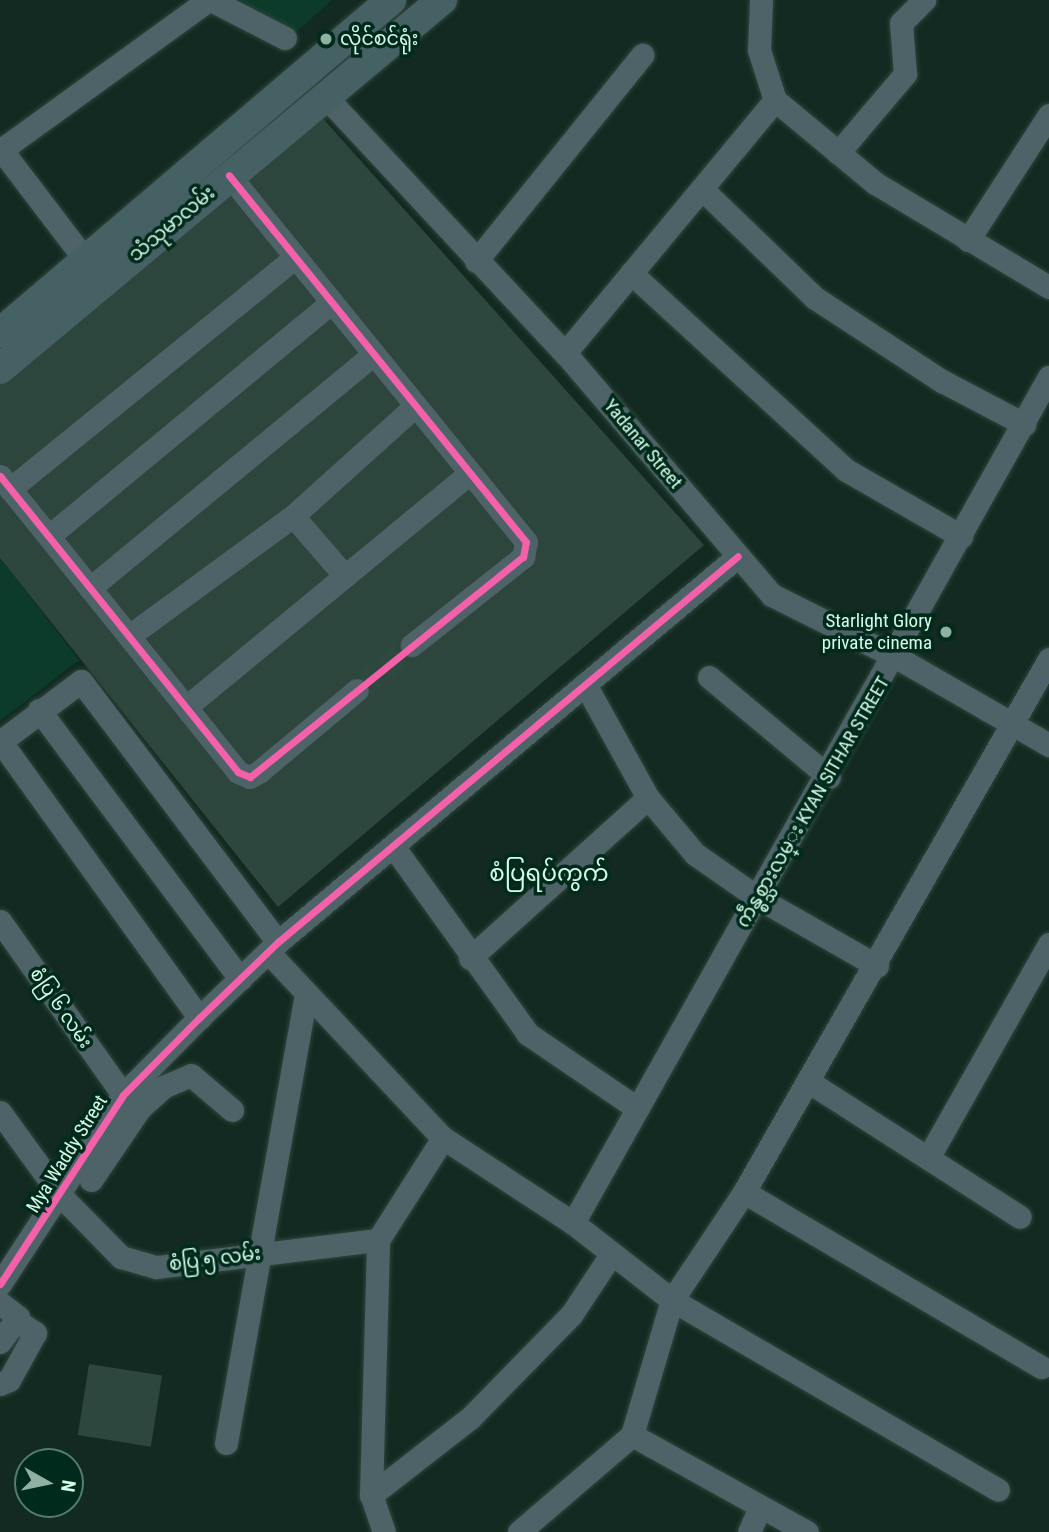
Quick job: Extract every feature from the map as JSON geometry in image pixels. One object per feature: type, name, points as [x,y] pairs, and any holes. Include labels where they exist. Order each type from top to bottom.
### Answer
[{"type":"main road","name":"သံသုမာလမ်း","points":[[0,333],[391,0]]},
{"type":"main road","name":"သံသုမာလမ်း","points":[[0,369],[324,94],[441,0]]},
{"type":"street","points":[[86,261],[1,149],[209,0],[285,37]]},
{"type":"street","points":[[761,0],[759,50],[775,100],[874,183],[1049,288]]},
{"type":"street","points":[[838,153],[905,74],[901,23],[923,0]]},
{"type":"street","points":[[475,261],[642,55]]},
{"type":"street","name":"Yadanar Street","points":[[324,94],[475,261],[565,353],[772,595],[896,657],[1049,744]]},
{"type":"street","points":[[565,353],[775,100]]},
{"type":"street","points":[[968,240],[1049,114]]},
{"type":"street","points":[[229,175],[374,354],[413,408],[470,473],[528,549],[412,645]]},
{"type":"street","points":[[702,188],[815,298],[942,381],[1024,424]]},
{"type":"street","points":[[295,257],[5,483],[238,772],[250,777],[357,690]]},
{"type":"street","points":[[631,273],[846,470],[961,536]]},
{"type":"street","points":[[49,536],[332,302]]},
{"type":"street","points":[[90,588],[374,354]]},
{"type":"street","name":"ကဵန္စစ္သားလမ္း KYAN SITHAR STREET","points":[[573,1223],[829,777],[1049,377]]},
{"type":"street","points":[[129,636],[293,516],[413,408]]},
{"type":"street","points":[[186,707],[470,473]]},
{"type":"street","points":[[293,516],[345,576]]},
{"type":"street","name":"Mya Waddy Street","points":[[0,1284],[131,1102],[199,1018],[274,948],[393,846],[738,556]]},
{"type":"street","points":[[519,1532],[632,1436],[672,1300],[744,1192],[809,1082],[1049,659]]},
{"type":"street","points":[[709,677],[829,777]]},
{"type":"street","points":[[199,1018],[0,742],[72,683],[88,686],[306,995],[443,1138],[573,1223],[672,1300],[998,1490]]},
{"type":"street","points":[[585,684],[648,798],[695,854],[758,898],[877,965]]},
{"type":"street","points":[[39,710],[240,979]]},
{"type":"street","points":[[470,958],[648,798]]},
{"type":"street","points":[[393,846],[470,958],[528,1034],[637,1108]]},
{"type":"street","name":"စံပြ ၆ လမ်း","points":[[0,921],[131,1102]]},
{"type":"street","points":[[928,1158],[1049,944]]},
{"type":"street","points":[[226,1443],[306,995]]},
{"type":"street","points":[[91,1180],[131,1102],[191,1076],[232,1110]]},
{"type":"street","points":[[809,1082],[1020,1217]]},
{"type":"street","name":"စံပြ ၅ လမ်း","points":[[0,1112],[61,1196],[121,1257],[157,1267],[378,1240]]},
{"type":"street","points":[[384,1532],[371,1496],[378,1240],[443,1138]]},
{"type":"street","points":[[744,1192],[1041,1367]]},
{"type":"street","points":[[371,1496],[470,1418],[519,1369],[584,1299],[612,1253]]},
{"type":"street","points":[[0,1304],[16,1314],[17,1321],[34,1334],[9,1380],[0,1384]]},
{"type":"street","points":[[0,1342],[17,1321]]},
{"type":"street","points":[[632,1436],[807,1532]]},
{"type":"street","points":[[749,1532],[760,1507]]},
{"type":"shaded area","points":[[229,0],[332,0],[295,33]]},
{"type":"shaded area","points":[[0,558],[79,660],[0,721]]},
{"type":"building","points":[[319,114],[704,545],[278,907],[0,558],[0,382]]},
{"type":"building","points":[[89,1364],[162,1376],[151,1447],[78,1435]]},
{"type":"tunnel","points":[[357,690],[412,645]]},
{"type":"cycle path","points":[[0,476],[238,772],[250,777],[523,557],[526,542],[229,175]]},
{"type":"cycle path","points":[[0,1284],[123,1095],[199,1018],[278,942],[738,556]]},
{"type":"place","name":"လိုင်စင်ရုံး","points":[[326,39]]},
{"type":"place","name":"Starlight Glory private cinema","points":[[946,632]]},
{"type":"district","name":"စံပြရပ်ကွက်","points":[[549,874]]}]
